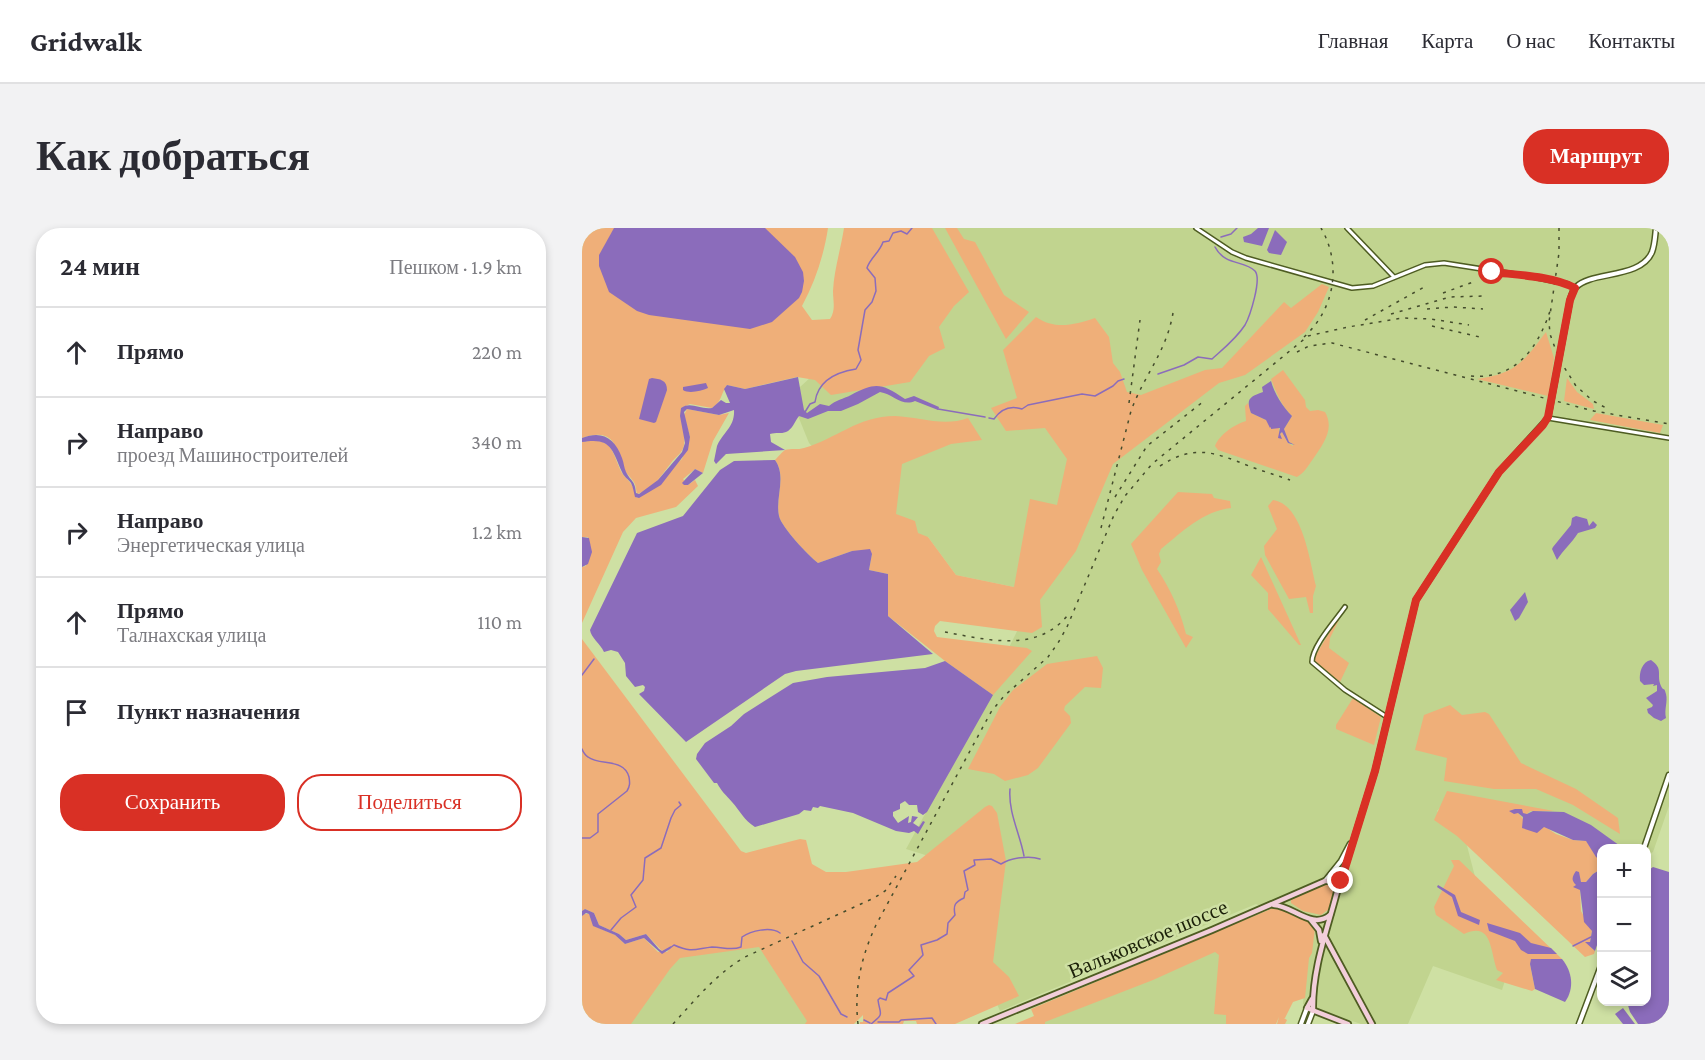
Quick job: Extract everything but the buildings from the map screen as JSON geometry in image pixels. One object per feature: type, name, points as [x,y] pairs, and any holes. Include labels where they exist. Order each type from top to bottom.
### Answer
[{"type":"main road","name":"Вальковское шоссе","points":[[982,1024],[1325,881],[1334,881],[1339,886]]},
{"type":"main road","points":[[1313,1011],[1313,997],[1322,943],[1339,886]]},
{"type":"main road","points":[[1285,906],[1289,897]]},
{"type":"main road","points":[[1272,905],[1285,906],[1311,920],[1320,921],[1330,915]]},
{"type":"main road","points":[[1311,920],[1319,930],[1322,943]]},
{"type":"main road","points":[[1324,935],[1372,1024]]},
{"type":"main road","points":[[1313,997],[1307,1008],[1348,1024]]},
{"type":"main road","points":[[1367,1016],[1367,1024]]},
{"type":"street","points":[[1196,228],[1232,252],[1246,258],[1352,288],[1365,288],[1425,265],[1444,263],[1563,283],[1575,288]]},
{"type":"street","points":[[1347,228],[1394,277]]},
{"type":"street","points":[[1339,886],[1368,798],[1412,610],[1420,590],[1499,472],[1548,418],[1570,300],[1575,288],[1583,283],[1636,267],[1645,261],[1651,253],[1656,228]]},
{"type":"street","points":[[1548,418],[1669,438]]},
{"type":"street","points":[[1345,607],[1318,645],[1312,662],[1345,690],[1387,717]]},
{"type":"street","points":[[1646,844],[1669,775]]},
{"type":"street","name":"Вальковское шоссе","points":[[1325,881],[1341,861],[1353,838]]},
{"type":"street","points":[[1579,1024],[1597,976]]},
{"type":"street","points":[[1301,1024],[1307,1008]]},
{"type":"street","points":[[1308,1024],[1313,1011]]},
{"type":"shaded area","points":[[582,228],[828,228],[818,268],[802,306],[812,320],[830,319],[832,316],[835,275],[844,228],[932,228],[969,292],[954,306],[939,327],[945,348],[929,356],[910,382],[831,395],[815,380],[797,377],[745,389],[727,385],[720,400],[712,408],[690,404],[681,408],[684,431],[682,450],[656,481],[637,494],[635,484],[625,471],[612,440],[601,435],[582,438]]},
{"type":"shaded area","points":[[614,228],[765,228],[795,257],[803,272],[802,292],[799,298],[772,322],[750,329],[649,315],[637,311],[609,292],[599,266],[599,255]]},
{"type":"shaded area","points":[[886,228],[1669,228],[1669,806],[1653,852],[1651,853],[1651,844],[1599,844],[1452,794],[1437,811],[1465,838],[1479,892],[1508,971],[1502,990],[1433,966],[1408,1024],[1361,1024],[1303,1004],[1308,929],[1256,904],[1000,1011],[935,858],[906,849],[950,768],[1027,611],[1014,587],[956,575],[928,537],[898,539],[809,443],[790,396],[925,274]]},
{"type":"shaded area","points":[[945,228],[957,228],[964,239],[975,242],[1004,295],[1029,312],[1006,339]]},
{"type":"shaded area","points":[[1258,228],[1269,228],[1262,246],[1244,242],[1243,237]]},
{"type":"shaded area","points":[[1275,230],[1287,242],[1281,255],[1269,253],[1267,250]]},
{"type":"shaded area","points":[[1322,284],[1329,287],[1318,312],[1305,332],[1245,375],[1219,383],[1113,464],[1076,551],[1040,600],[1042,627],[1032,633],[940,621],[935,626],[934,631],[937,637],[1027,648],[1032,651],[993,695],[888,616],[888,574],[869,570],[872,554],[852,551],[818,563],[796,541],[781,521],[778,509],[780,473],[775,460],[785,450],[816,444],[858,424],[882,417],[895,416],[941,422],[968,418],[982,440],[951,444],[902,464],[896,514],[915,521],[918,533],[928,537],[956,575],[1014,587],[1030,499],[1057,505],[1067,459],[1045,428],[1006,431],[991,408],[1017,398],[1003,350],[1036,317],[1057,325],[1080,323],[1095,318],[1109,337],[1113,363],[1120,372],[1127,392],[1141,395],[1205,370],[1222,368],[1284,302],[1291,308]]},
{"type":"shaded area","points":[[1546,332],[1554,358],[1548,396],[1477,379],[1501,374],[1518,365]]},
{"type":"shaded area","points":[[1283,370],[1305,400],[1306,407],[1310,411],[1325,412],[1329,424],[1320,448],[1306,469],[1297,477],[1218,450],[1215,446],[1228,430],[1246,421],[1245,406],[1248,403],[1251,413],[1266,420],[1271,426],[1279,427],[1279,434],[1282,438],[1280,434],[1282,432],[1288,443],[1293,446],[1284,429],[1292,416],[1282,403],[1271,379]]},
{"type":"shaded area","points":[[798,377],[804,410],[807,413],[820,404],[829,406],[873,386],[884,387],[905,399],[914,396],[939,407],[938,410],[915,401],[902,401],[880,392],[841,411],[828,411],[808,419],[799,416],[788,431],[770,434],[771,442],[785,450],[726,454],[716,464],[714,461],[717,446],[733,421],[734,410],[719,415],[687,409],[684,412],[690,437],[688,450],[661,485],[639,498],[635,497],[631,483],[623,474],[609,446],[599,441],[582,442],[582,438],[596,435],[612,441],[619,451],[636,493],[639,494],[658,480],[682,452],[685,443],[680,416],[681,408],[692,405],[712,408],[721,400],[730,403],[724,389],[727,385],[745,389]]},
{"type":"shaded area","points":[[1567,378],[1577,392],[1593,404],[1594,409],[1564,401]]},
{"type":"shaded area","points":[[649,379],[664,382],[667,387],[654,423],[639,419]]},
{"type":"shaded area","points":[[1271,381],[1279,400],[1292,416],[1284,429],[1289,442],[1295,445],[1288,443],[1282,432],[1280,434],[1282,439],[1278,438],[1280,428],[1271,429],[1266,420],[1251,413],[1250,399],[1263,392],[1262,387]]},
{"type":"shaded area","points":[[706,383],[708,388],[702,390],[692,392],[683,390],[683,387]]},
{"type":"shaded area","points":[[687,409],[719,415],[729,413],[713,441],[703,473],[695,469],[683,479],[688,485],[695,480],[698,486],[676,507],[636,518],[623,532],[582,623],[582,567],[586,566],[588,537],[582,537],[582,442],[600,441],[610,447],[637,498],[682,459],[690,437],[684,415]]},
{"type":"shaded area","points":[[1596,413],[1663,425],[1660,433],[1590,420]]},
{"type":"shaded area","points":[[775,460],[780,473],[779,516],[790,534],[818,563],[852,551],[870,549],[872,554],[869,570],[888,574],[888,616],[933,654],[785,674],[686,742],[639,694],[644,691],[645,687],[643,685],[635,687],[626,676],[625,663],[618,652],[611,650],[604,652],[590,630],[637,533],[683,516],[720,470],[734,461]]},
{"type":"shaded area","points":[[695,469],[703,473],[688,485],[684,485],[682,483]]},
{"type":"shaded area","points":[[1178,492],[1212,494],[1214,498],[1230,501],[1231,508],[1211,513],[1193,523],[1161,549],[1159,554],[1161,562],[1157,569],[1174,600],[1186,634],[1193,637],[1186,648],[1142,570],[1131,544]]},
{"type":"shaded area","points":[[1273,500],[1283,504],[1292,512],[1304,536],[1316,586],[1313,596],[1313,613],[1310,613],[1306,597],[1289,599],[1265,555],[1264,546],[1277,529],[1268,506]]},
{"type":"shaded area","points":[[1576,516],[1587,519],[1589,526],[1593,521],[1597,525],[1595,528],[1578,533],[1557,560],[1552,549],[1571,525],[1572,518]]},
{"type":"shaded area","points":[[582,537],[589,538],[592,552],[588,564],[582,567]]},
{"type":"shaded area","points":[[1261,557],[1301,645],[1268,609],[1268,593],[1251,575]]},
{"type":"shaded area","points":[[1525,592],[1528,602],[1515,621],[1510,610]]},
{"type":"shaded area","points":[[1338,618],[1330,638],[1329,648],[1349,663],[1340,682],[1314,658]]},
{"type":"shaded area","points":[[582,639],[741,851],[746,853],[800,839],[806,840],[812,864],[826,872],[846,872],[917,862],[985,807],[992,806],[997,813],[1006,861],[993,962],[1009,977],[1019,996],[955,1024],[917,1024],[916,1021],[904,1021],[903,1024],[860,1024],[863,1022],[863,1015],[854,1024],[805,1024],[807,1021],[759,947],[680,958],[631,1024],[582,1024],[582,916],[584,914],[589,914],[594,926],[615,935],[625,944],[644,938],[658,952],[667,952],[671,947],[662,951],[646,934],[626,940],[619,934],[599,925],[594,913],[585,909],[582,911]]},
{"type":"shaded area","points":[[1097,656],[1103,668],[1101,688],[1085,687],[1065,706],[1064,710],[1070,716],[1071,723],[1038,768],[1028,775],[1005,781],[994,774],[968,769],[1000,707],[1013,690],[1047,664]]},
{"type":"shaded area","points":[[1651,660],[1659,669],[1660,682],[1665,690],[1666,718],[1661,721],[1648,713],[1647,709],[1653,705],[1646,698],[1657,691],[1657,685],[1644,685],[1640,681],[1642,668]]},
{"type":"shaded area","points":[[945,661],[993,695],[927,812],[923,815],[918,812],[917,805],[909,805],[905,801],[900,804],[900,809],[893,812],[898,823],[909,816],[908,823],[911,822],[912,816],[918,817],[913,823],[919,827],[923,821],[925,822],[918,834],[914,831],[909,833],[896,831],[853,813],[820,806],[813,807],[811,811],[804,810],[799,814],[755,827],[717,783],[714,783],[696,759],[705,743],[731,726],[744,714],[793,683],[827,677],[925,668]]},
{"type":"shaded area","points":[[1353,698],[1381,717],[1374,745],[1336,729],[1336,725]]},
{"type":"shaded area","points":[[1450,705],[1462,715],[1485,712],[1489,714],[1521,763],[1576,789],[1618,818],[1620,834],[1573,805],[1536,789],[1494,789],[1444,781],[1447,758],[1415,750],[1424,715]]},
{"type":"shaded area","points":[[1447,791],[1554,811],[1518,813],[1524,820],[1544,826],[1556,834],[1573,840],[1586,841],[1597,857],[1597,872],[1586,882],[1581,882],[1579,877],[1576,885],[1580,890],[1581,911],[1592,931],[1590,942],[1586,942],[1595,951],[1594,954],[1585,957],[1457,836],[1434,820]]},
{"type":"shaded area","points":[[1522,809],[1523,813],[1527,814],[1533,811],[1564,812],[1591,825],[1617,844],[1597,844],[1597,858],[1586,841],[1573,840],[1544,827],[1537,833],[1522,828],[1523,817],[1509,811]]},
{"type":"shaded area","points":[[1451,860],[1459,860],[1562,959],[1536,959],[1530,964],[1535,989],[1532,991],[1496,980],[1503,973],[1497,970],[1491,946],[1485,934],[1473,931],[1464,934],[1436,915],[1434,907],[1454,866]]},
{"type":"shaded area","points":[[1651,868],[1669,872],[1669,1024],[1638,1024],[1628,1006],[1651,1006]]},
{"type":"shaded area","points":[[1576,871],[1579,872],[1581,882],[1586,882],[1597,872],[1597,945],[1595,951],[1585,942],[1590,942],[1592,931],[1584,922],[1580,890],[1573,887],[1576,885],[1573,878]]},
{"type":"shaded area","points":[[1329,883],[1335,885],[1329,909],[1321,915],[1303,911],[1291,903],[1291,898]]},
{"type":"shaded area","points":[[1438,885],[1455,895],[1461,912],[1480,920],[1479,925],[1458,916],[1452,897],[1437,887]]},
{"type":"shaded area","points":[[1273,908],[1296,915],[1315,928],[1305,998],[1293,1002],[1284,1018],[1287,1020],[1285,1024],[1277,1024],[1279,1017],[1276,1024],[1226,1024],[1226,1015],[1214,1014],[1219,955],[1215,952],[1153,980],[1045,1022],[1045,1024],[1015,1024],[1034,1016],[1031,1009]]},
{"type":"shaded area","points":[[585,909],[594,913],[599,925],[619,934],[626,940],[646,934],[662,951],[671,946],[670,949],[662,954],[644,938],[625,944],[615,935],[593,926],[589,914],[582,916],[582,911]]},
{"type":"shaded area","points":[[1487,923],[1520,933],[1531,943],[1551,948],[1557,954],[1528,954],[1521,950],[1515,941],[1489,931]]},
{"type":"shaded area","points":[[763,944],[813,1024],[620,1024],[664,963],[692,952]]},
{"type":"shaded area","points":[[1221,945],[1236,1024],[1040,1024],[1039,1021]]},
{"type":"shaded area","points":[[1531,959],[1562,959],[1571,980],[1570,991],[1565,1002],[1535,989]]},
{"type":"shaded area","points":[[1623,1008],[1635,1024],[1623,1024],[1615,1014]]},
{"type":"waterway","points":[[805,412],[810,404],[815,402],[824,383],[835,375],[856,369],[861,360],[858,350],[865,310],[872,302],[876,291],[875,278],[867,268],[883,242],[889,241],[893,233],[901,231],[907,234],[912,228]]},
{"type":"waterway","points":[[1221,237],[1231,234],[1237,228]]},
{"type":"waterway","points":[[1158,374],[1184,365],[1198,357],[1212,359],[1238,335],[1245,325],[1252,306],[1257,275],[1246,265],[1224,257],[1215,247]]},
{"type":"waterway","points":[[989,418],[994,419],[1003,410],[1010,408],[1022,409],[1028,405],[1082,394],[1095,396],[1124,379]]},
{"type":"waterway","points":[[938,409],[985,417]]},
{"type":"waterway","points":[[582,675],[594,659]]},
{"type":"waterway","points":[[582,749],[586,756],[593,760],[622,767],[630,783],[627,791],[598,814],[598,832],[590,838],[582,838]]},
{"type":"waterway","points":[[1010,789],[1012,815],[1024,856]]},
{"type":"waterway","points":[[611,930],[621,918],[636,907],[631,895],[643,880],[645,858],[661,848],[671,818],[681,805],[679,802]]},
{"type":"waterway","points":[[871,1024],[880,1014],[878,1000],[880,998],[886,1000],[888,993],[914,976],[909,970],[923,955],[921,945],[947,934],[948,923],[955,915],[955,904],[964,898],[968,890],[964,871],[975,865],[974,860],[991,859],[1001,864],[1020,858],[1040,859]]},
{"type":"waterway","points":[[670,948],[674,945],[689,950],[712,947],[734,949],[741,947],[742,937],[750,933],[761,930],[780,933]]},
{"type":"waterway","points":[[1573,946],[1591,937]]},
{"type":"waterway","points":[[792,941],[803,962],[819,976],[841,1014],[847,1017]]},
{"type":"waterway","points":[[878,1022],[932,1018],[936,1024]]},
{"type":"waterway","points":[[864,1020],[870,1023]]},
{"type":"railway","points":[[1304,337],[1323,313],[1332,286],[1332,256],[1321,228]]},
{"type":"railway","points":[[1559,228],[1559,253],[1549,322],[1550,334],[1559,359],[1576,386],[1593,401],[1608,409]]},
{"type":"railway","points":[[1443,293],[1473,282]]},
{"type":"railway","points":[[1365,320],[1426,286]]},
{"type":"railway","points":[[1391,314],[1450,297],[1485,296]]},
{"type":"railway","points":[[1427,309],[1453,307],[1483,309]]},
{"type":"railway","points":[[1471,376],[1487,376],[1501,372],[1524,358],[1540,335],[1551,308]]},
{"type":"railway","points":[[1101,528],[1131,411],[1160,352],[1173,313]]},
{"type":"railway","points":[[858,1024],[857,998],[860,973],[866,949],[876,925],[991,712],[1004,696],[1048,657],[1058,643],[1067,627],[1114,515],[1125,496],[1152,464],[1308,336],[1403,318],[1431,319],[1469,325]]},
{"type":"railway","points":[[1129,403],[1140,320]]},
{"type":"railway","points":[[1432,326],[1484,338]]},
{"type":"railway","points":[[1297,352],[1309,346],[1332,343],[1594,411],[1669,424]]},
{"type":"railway","points":[[1115,497],[1147,446],[1204,401]]},
{"type":"railway","points":[[1160,466],[1183,455],[1204,452],[1290,480]]},
{"type":"railway","points":[[945,632],[995,640],[1027,639],[1042,635],[1056,627],[1068,615]]},
{"type":"railway","points":[[673,1024],[725,971],[745,957],[874,898],[885,891],[896,876]]},
{"type":"route","points":[[1341,881],[1353,838],[1368,798],[1412,610],[1420,590],[1499,472],[1543,425],[1548,417],[1553,397],[1570,300],[1575,288],[1568,284],[1533,277],[1492,272]]}]
